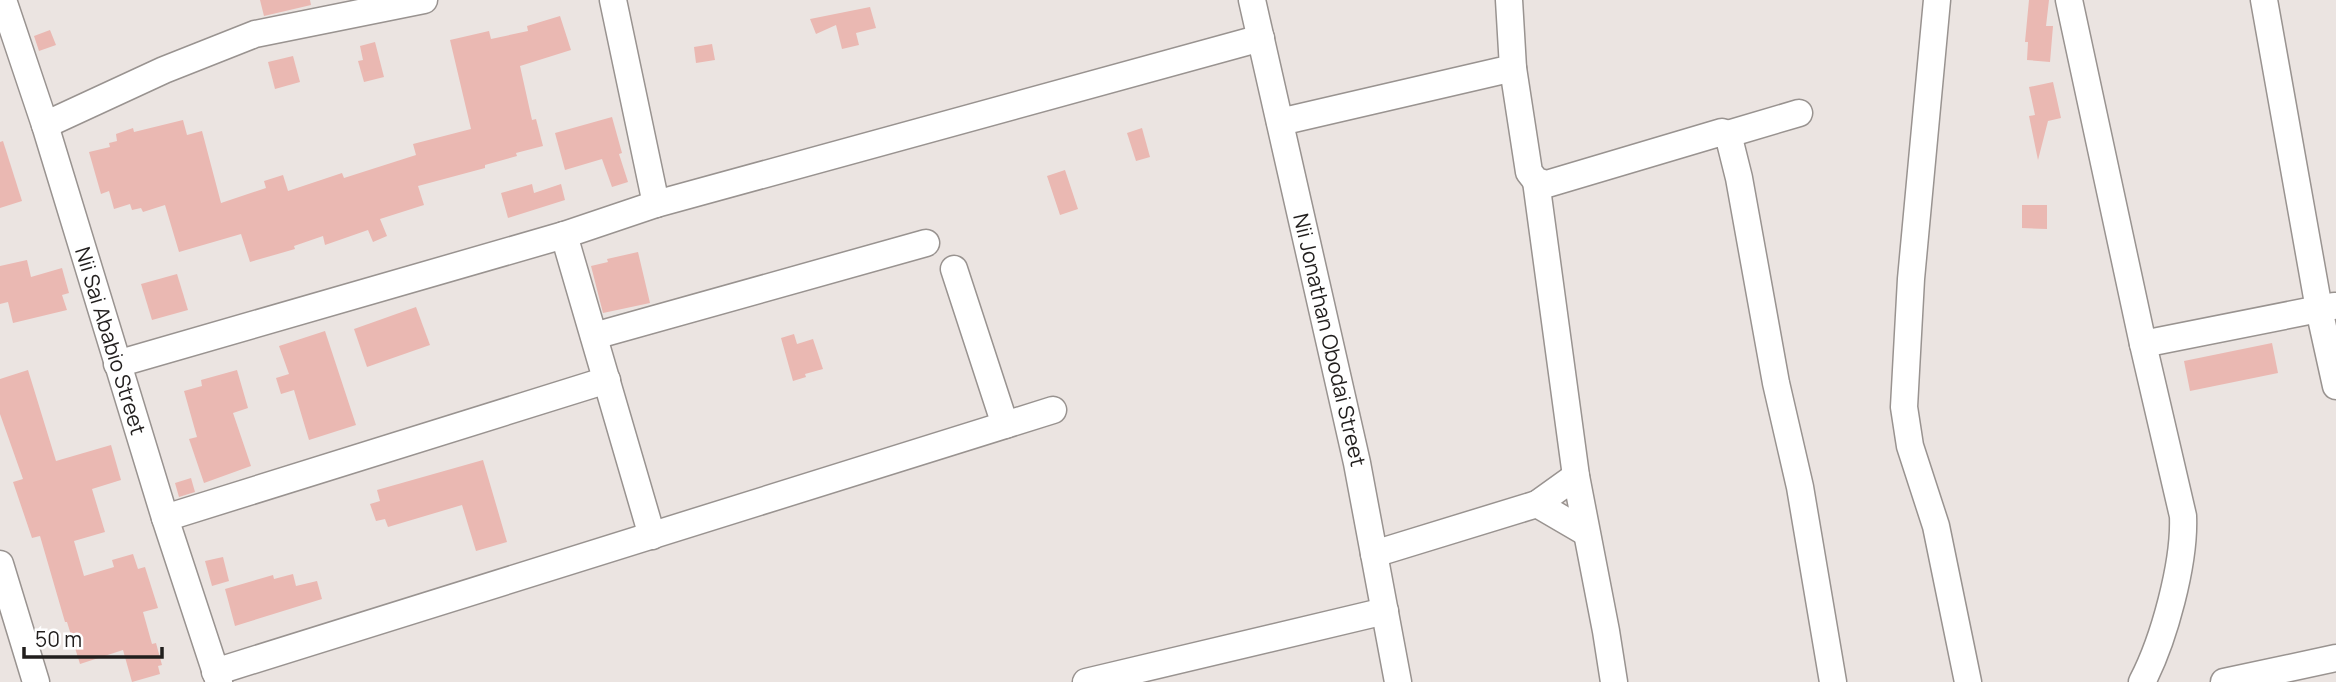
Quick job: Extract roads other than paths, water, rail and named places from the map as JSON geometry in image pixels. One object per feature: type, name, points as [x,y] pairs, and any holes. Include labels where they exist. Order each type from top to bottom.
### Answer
[{"type":"street","name":"Nii Sai Ababio Street","points":[[3,0],[45,125],[117,364],[217,677]]},
{"type":"street","points":[[45,125],[164,70],[255,34],[424,0]]},
{"type":"street","points":[[613,0],[656,204]]},
{"type":"street","name":"Nii Jonathan Obodai Street","points":[[1252,0],[1357,463],[1398,682]]},
{"type":"street","points":[[1509,0],[1513,68],[1529,172],[1536,181],[1576,476],[1614,682]]},
{"type":"street","points":[[1937,0],[1911,279],[1904,407],[1910,446],[1936,526],[1968,682]]},
{"type":"street","points":[[2069,0],[2183,516],[2179,570],[2148,679]]},
{"type":"street","points":[[2264,0],[2328,307],[2336,386]]},
{"type":"street","points":[[117,364],[565,235],[656,204],[1261,38]]},
{"type":"street","points":[[1280,122],[1513,68]]},
{"type":"street","points":[[1536,181],[1546,184],[1709,135],[1722,132],[1728,134],[1799,113]]},
{"type":"street","points":[[1728,134],[1739,178],[1776,383],[1800,487],[1833,682]]},
{"type":"street","points":[[565,235],[652,536]]},
{"type":"street","points":[[594,336],[926,243]]},
{"type":"street","points":[[954,269],[1005,425]]},
{"type":"street","points":[[2143,344],[2328,307]]},
{"type":"street","points":[[165,518],[607,380]]},
{"type":"street","points":[[217,677],[652,536],[1054,410]]},
{"type":"street","points":[[1374,554],[1537,504],[1576,476]]},
{"type":"street","points":[[1537,504],[1585,532]]},
{"type":"street","points":[[0,564],[36,682]]},
{"type":"street","points":[[1087,682],[1126,677],[1385,611]]},
{"type":"street","points":[[2224,682],[2336,658]]}]
